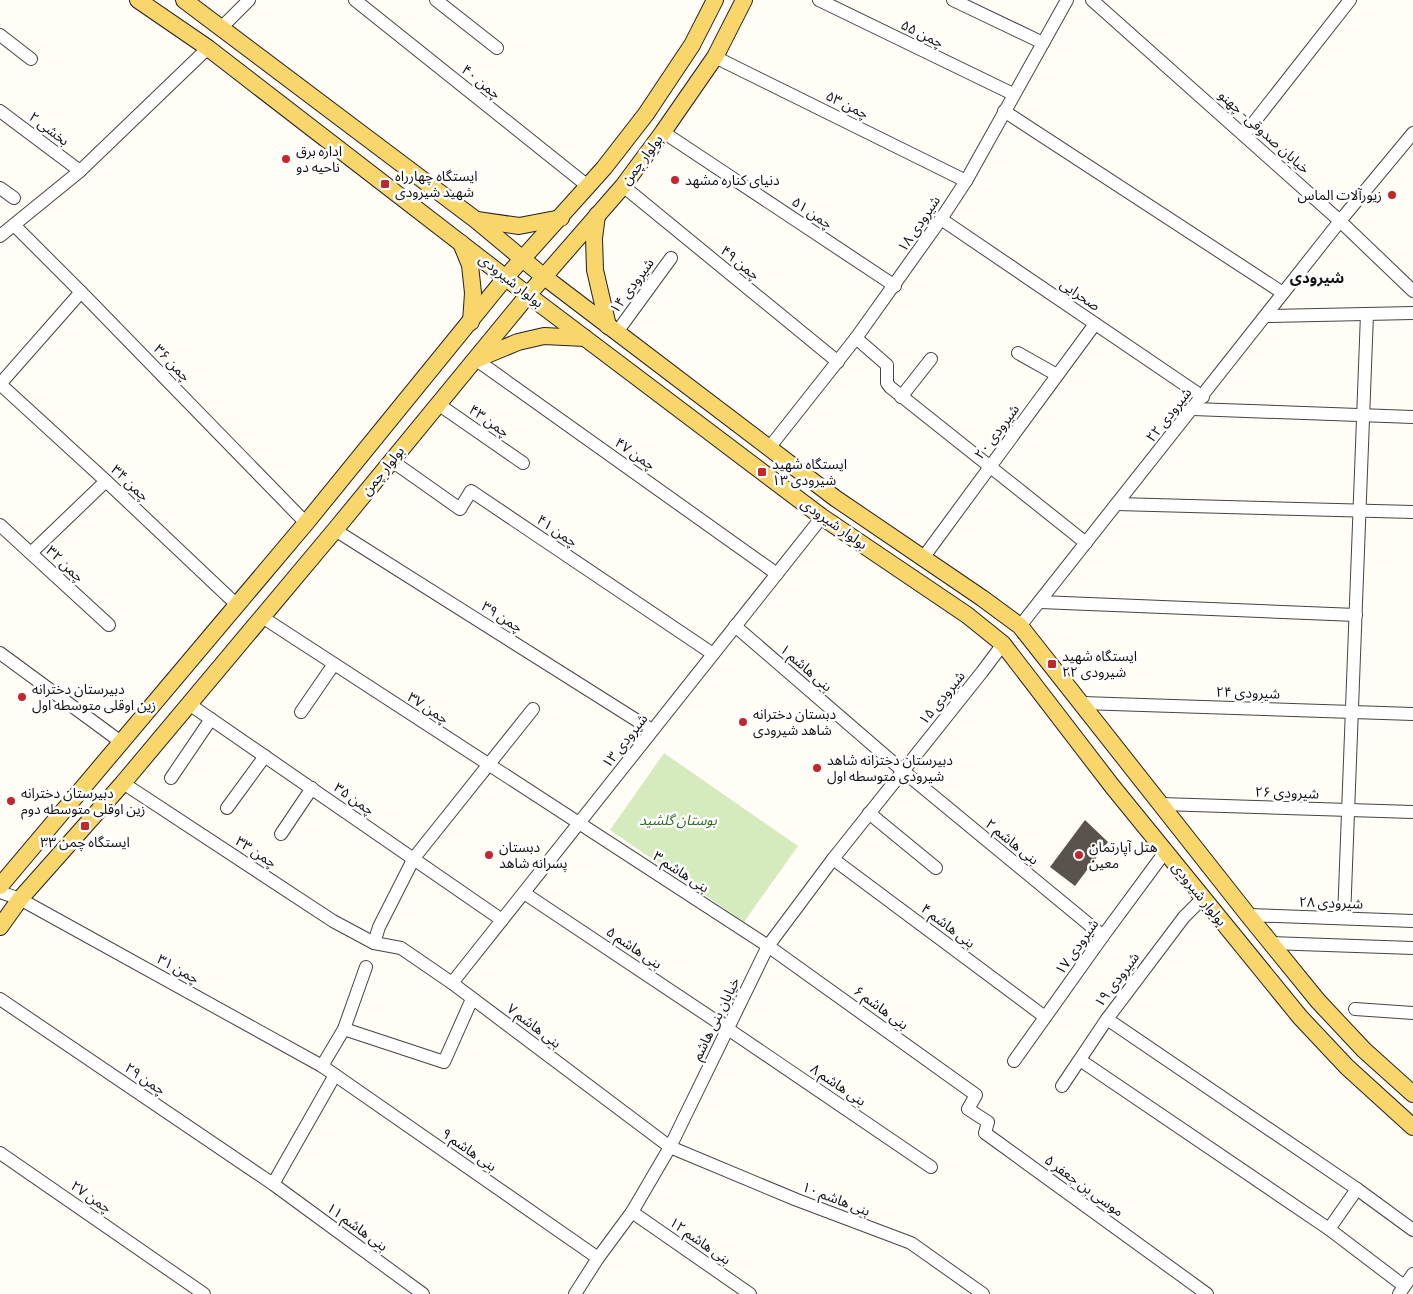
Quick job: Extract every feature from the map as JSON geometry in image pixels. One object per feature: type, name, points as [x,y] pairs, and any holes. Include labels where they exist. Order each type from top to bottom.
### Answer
[{"type":"main road","name":"بولوار شیرودی","points":[[138,0],[208,48],[528,295],[822,517],[967,615],[1003,644],[1112,786],[1300,1017],[1347,1067],[1413,1127]]},
{"type":"main road","name":"بولوار شیرودی","points":[[184,0],[476,220],[522,259],[612,329],[835,498],[1020,626],[1318,1001],[1364,1050],[1413,1094]]},
{"type":"main road","name":"بولوار چمن","points":[[0,886],[306,523],[506,277],[589,186],[646,114],[692,45],[715,0]]},
{"type":"main road","name":"بولوار چمن","points":[[0,927],[20,899],[123,783],[335,530],[528,295],[623,186],[664,132],[714,57],[744,0]]},
{"type":"main road","points":[[597,216],[594,238],[595,270],[612,329]]},
{"type":"main road","points":[[476,220],[519,226],[561,218]]},
{"type":"main road","points":[[460,241],[470,265],[473,293],[471,322]]},
{"type":"main road","points":[[475,359],[518,342],[544,336],[585,338]]},
{"type":"street","points":[[222,27],[249,0]]},
{"type":"street","name":"چمن ۴۰","points":[[355,0],[589,186]]},
{"type":"street","name":"چمن ۵۵","points":[[819,0],[1013,94]]},
{"type":"street","points":[[953,0],[1044,43]]},
{"type":"street","name":"شیرودی ۱۸","points":[[769,448],[838,362],[895,286],[941,219],[966,181],[1067,0]]},
{"type":"street","name":"خیابان صدوقی- چهنو","points":[[1092,0],[1340,221],[1413,291]]},
{"type":"street","points":[[1244,135],[1350,0]]},
{"type":"street","points":[[444,2],[497,48]]},
{"type":"street","points":[[0,35],[31,59]]},
{"type":"street","points":[[0,236],[80,171],[208,48]]},
{"type":"street","name":"چمن ۵۳","points":[[714,57],[966,181]]},
{"type":"street","name":"بخشی ۲","points":[[0,111],[80,171]]},
{"type":"street","points":[[1004,111],[1283,293]]},
{"type":"street","name":"چمن ۵۱","points":[[664,132],[895,286]]},
{"type":"street","name":"شیرودی ۲۲","points":[[1020,626],[1203,397],[1340,221],[1413,133]]},
{"type":"street","name":"چمن ۴۹","points":[[623,186],[838,362]]},
{"type":"street","points":[[0,188],[14,198]]},
{"type":"street","name":"صحرایی","points":[[941,219],[1203,397]]},
{"type":"street","name":"چمن ۳۶","points":[[14,225],[306,523]]},
{"type":"street","name":"شیرودی ۱۴","points":[[612,329],[671,258]]},
{"type":"street","points":[[0,384],[81,292]]},
{"type":"street","points":[[1344,918],[1367,314]]},
{"type":"street","points":[[1266,316],[1413,314]]},
{"type":"street","name":"شیرودی ۲۰","points":[[922,558],[1095,324]]},
{"type":"street","points":[[856,338],[887,365],[888,386],[1086,543]]},
{"type":"street","points":[[1018,353],[1057,376]]},
{"type":"street","name":"چمن ۴۷","points":[[475,359],[777,574]]},
{"type":"street","points":[[902,397],[931,359]]},
{"type":"street","name":"چمن ۳۴","points":[[0,384],[237,605]]},
{"type":"street","name":"چمن ۴۳","points":[[438,404],[523,463]]},
{"type":"street","points":[[1193,409],[1413,417]]},
{"type":"street","name":"چمن ۴۱","points":[[392,461],[460,509],[471,491],[713,654]]},
{"type":"street","points":[[31,553],[106,481]]},
{"type":"street","points":[[1117,504],[1413,512]]},
{"type":"street","name":"شیرودی ۱۳","points":[[452,983],[822,517]]},
{"type":"street","name":"چمن ۳۲","points":[[0,525],[109,625]]},
{"type":"street","name":"چمن ۳۹","points":[[335,530],[652,730]]},
{"type":"street","points":[[1040,602],[1356,615]]},
{"type":"street","name":"چمن ۳۷","points":[[262,616],[578,824]]},
{"type":"street","name":"بنی هاشم ۱","points":[[735,626],[903,771]]},
{"type":"street","name":"شیرودی ۱۵","points":[[903,771],[1003,644]]},
{"type":"street","points":[[0,653],[121,742]]},
{"type":"street","points":[[301,712],[334,664]]},
{"type":"street","name":"شیرودی ۲۴","points":[[1082,702],[1413,714]]},
{"type":"street","name":"چمن ۳۵","points":[[189,704],[502,920]]},
{"type":"street","points":[[374,943],[414,858],[533,710]]},
{"type":"street","points":[[171,778],[211,719]]},
{"type":"street","points":[[227,808],[265,756]]},
{"type":"street","name":"خیابان بنی هاشم","points":[[575,1294],[598,1258],[632,1212],[670,1147],[768,946],[833,859],[903,771]]},
{"type":"street","name":"بنی هاشم ۲","points":[[903,771],[1103,936]]},
{"type":"street","name":"چمن ۳۳","points":[[123,783],[333,921],[374,943]]},
{"type":"street","points":[[281,834],[312,788]]},
{"type":"street","name":"شیرودی ۲۶","points":[[1161,804],[1413,812]]},
{"type":"street","points":[[869,813],[936,868]]},
{"type":"street","name":"بنی هاشم ۳","points":[[578,824],[768,946]]},
{"type":"street","name":"شیرودی ۱۷","points":[[1014,1061],[1165,852]]},
{"type":"street","name":"بنی هاشم ۴","points":[[833,859],[1045,1017]]},
{"type":"street","name":"چمن ۳۱","points":[[0,892],[20,899],[322,1066]]},
{"type":"street","name":"بنی هاشم ۵","points":[[524,893],[728,1029]]},
{"type":"street","name":"شیرودی ۱۹","points":[[1062,1086],[1107,1019],[1184,917],[1204,898]]},
{"type":"street","name":"شیرودی ۲۸","points":[[1248,915],[1413,921]]},
{"type":"street","name":"بنی هاشم ۷","points":[[374,943],[401,948],[452,983],[670,1147]]},
{"type":"street","points":[[1270,943],[1413,948]]},
{"type":"street","name":"بنی هاشم ۶","points":[[768,946],[976,1095]]},
{"type":"street","points":[[322,1066],[344,1028],[366,967]]},
{"type":"street","name":"چمن ۲۹","points":[[0,999],[273,1184]]},
{"type":"street","points":[[344,1028],[444,1062],[472,999]]},
{"type":"street","points":[[1355,1009],[1413,1013]]},
{"type":"street","points":[[1107,1019],[1357,1189],[1413,1230]]},
{"type":"street","name":"بنی هاشم ۸","points":[[728,1029],[931,1167]]},
{"type":"street","points":[[1080,1060],[1329,1229],[1402,1290],[1413,1274]]},
{"type":"street","name":"بنی هاشم ۹","points":[[322,1066],[598,1258]]},
{"type":"street","points":[[273,1184],[335,1075]]},
{"type":"street","name":"موسی بن جعفر ۵","points":[[976,1095],[968,1109],[988,1122],[985,1134],[1207,1294]]},
{"type":"street","name":"بنی هاشم ۱۰","points":[[670,1147],[797,1200],[911,1243],[983,1294]]},
{"type":"street","name":"چمن ۲۷","points":[[0,1153],[204,1294]]},
{"type":"street","name":"بنی هاشم ۱۱","points":[[273,1184],[423,1294]]},
{"type":"street","points":[[1329,1229],[1357,1189]]},
{"type":"street","name":"بنی هاشم ۱۲","points":[[632,1212],[750,1294]]},
{"type":"green space","name":"بوستان گلشید","points":[[664,753],[798,846],[744,922],[610,830]]},
{"type":"building","name":"هتل آپارتمان معین","points":[[1085,820],[1108,842],[1075,886],[1050,867]]},
{"type":"place","name":"اداره برق ناحیه دو","points":[[286,159]]},
{"type":"place","name":"دنیای کناره مشهد","points":[[675,180]]},
{"type":"place","name":"ایستگاه چهارراه شهید شیرودی","points":[[385,184]]},
{"type":"place","name":"زیورآلات الماس","points":[[1392,195]]},
{"type":"place","name":"ایستگاه شهید شیرودی ۱۳","points":[[762,472]]},
{"type":"place","name":"ایستگاه شهید شیرودی ۲۲","points":[[1052,664]]},
{"type":"place","name":"دبیرستان دخترانه زین اوقلی متوسطه اول","points":[[22,697]]},
{"type":"place","name":"دبستان دخترانه شاهد شیرودی","points":[[743,722]]},
{"type":"place","name":"دبیرستان دخترانه شاهد شیرودی متوسطه اول","points":[[817,768]]},
{"type":"place","name":"دبیرستان دخترانه زین اوقلی متوسطه دوم","points":[[11,801]]},
{"type":"place","name":"ایستگاه چمن ۳۳","points":[[85,826]]},
{"type":"place","name":"دبستان پسرانه شاهد","points":[[489,855]]},
{"type":"place","name":"هتل آپارتمان معین","points":[[1079,855]]},
{"type":"district","name":"شیرودی","points":[[1317,278]]}]
